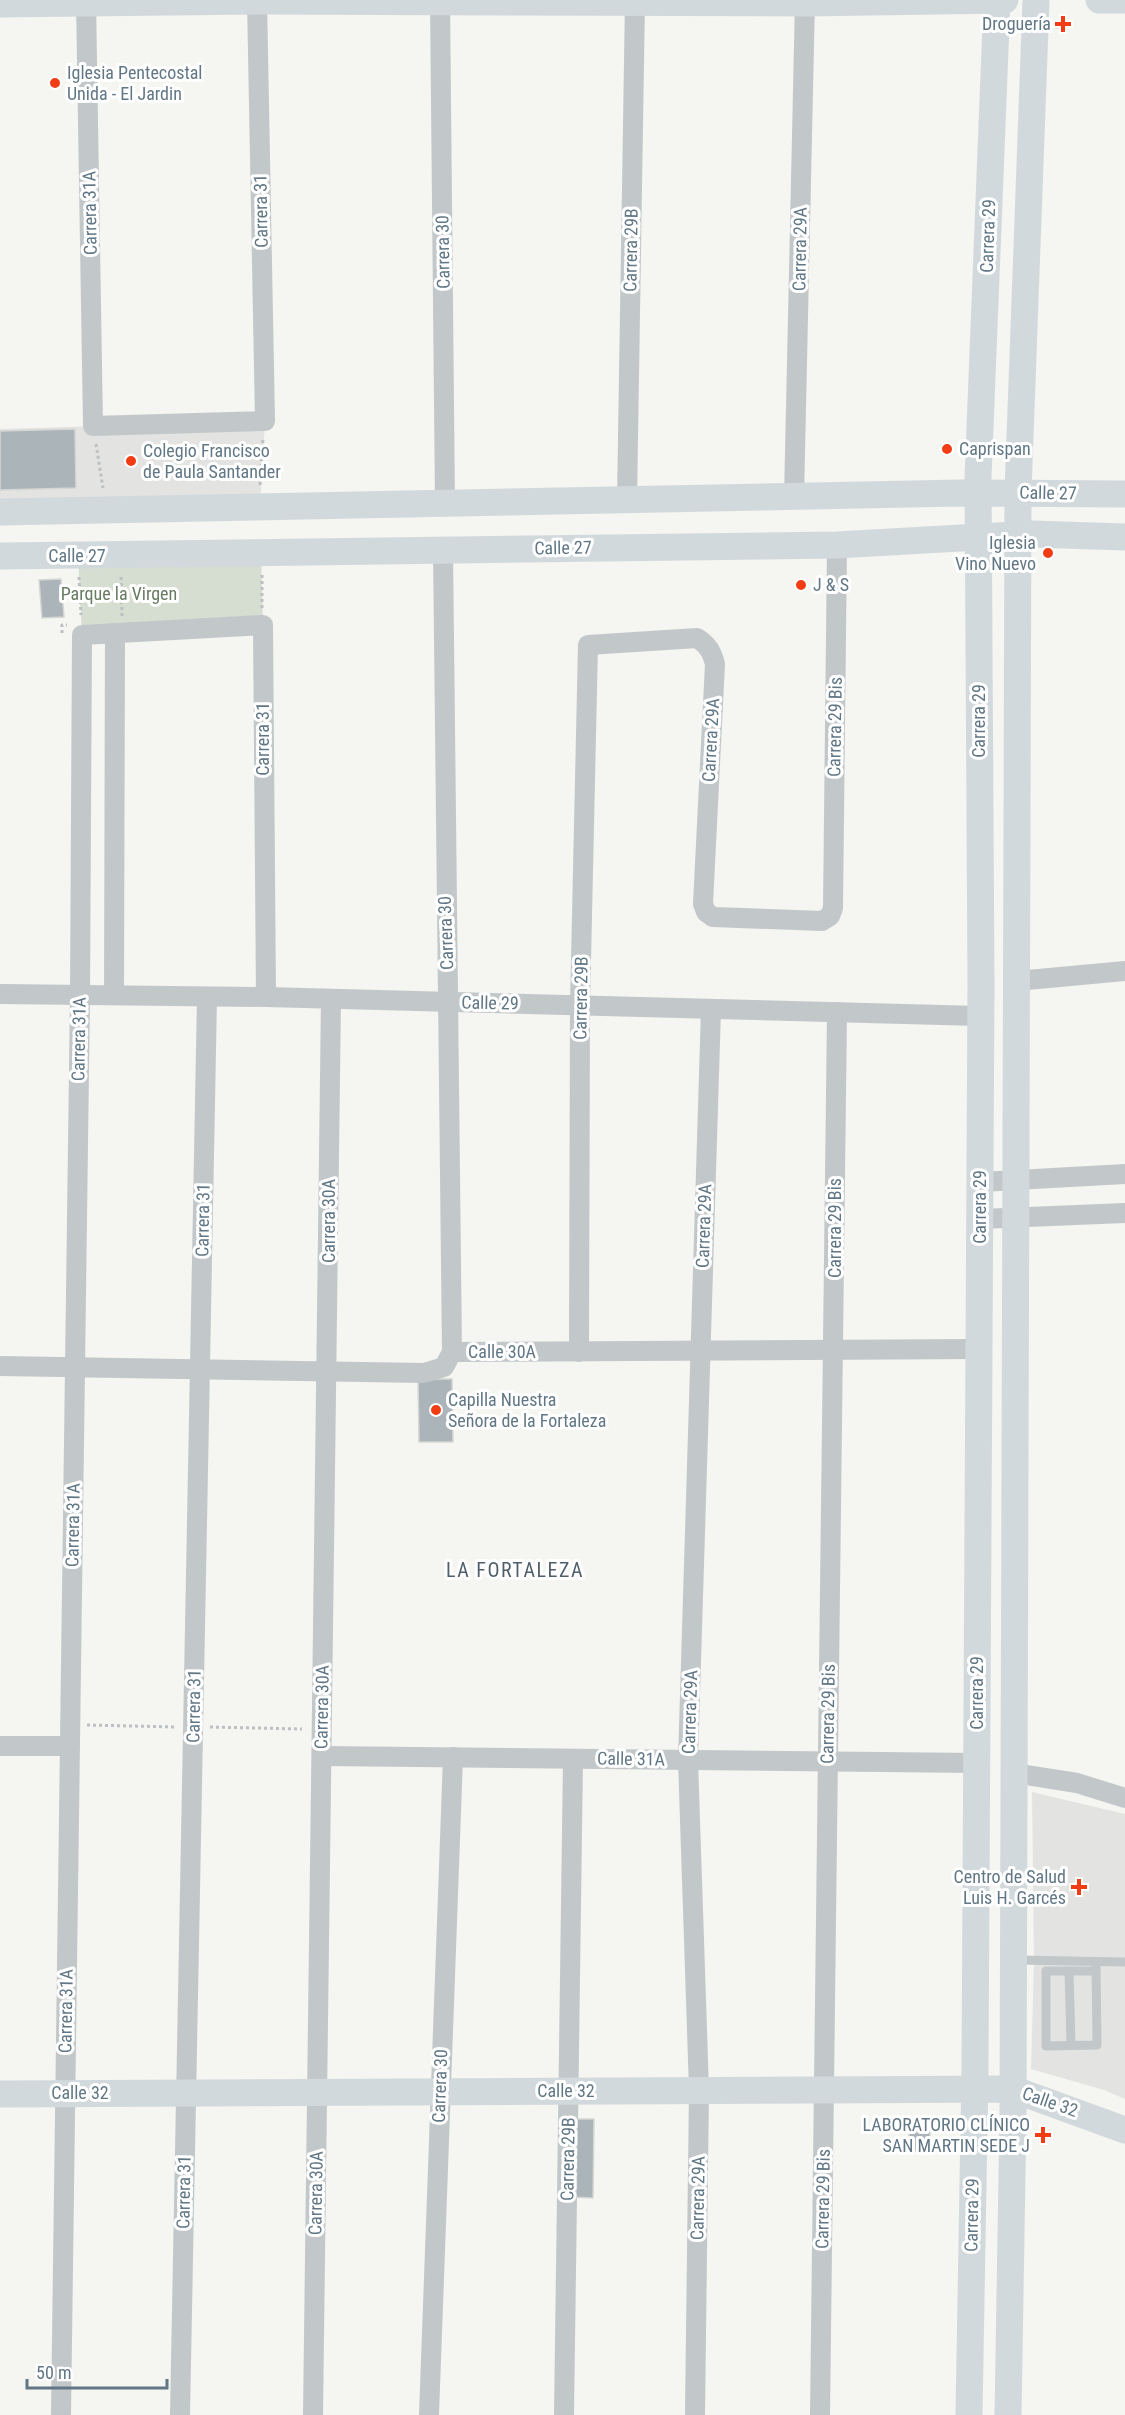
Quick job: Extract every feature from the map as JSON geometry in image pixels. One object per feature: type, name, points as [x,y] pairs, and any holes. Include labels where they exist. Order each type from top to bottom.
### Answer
[{"type":"street","points":[[0,4],[257,0],[805,2],[1005,0]]},
{"type":"street","name":"Carrera 31","points":[[257,0],[265,421]]},
{"type":"street","name":"Carrera 29","points":[[969,2415],[974,2088],[980,1219],[978,492],[997,0]]},
{"type":"street","name":"Carrera 29","points":[[1008,2415],[1013,1960],[1018,492],[1036,0]]},
{"type":"street","points":[[1099,0],[1125,0]]},
{"type":"street","name":"Carrera 31A","points":[[86,1],[93,426]]},
{"type":"street","name":"Carrera 30","points":[[440,1],[445,504]]},
{"type":"street","name":"Carrera 29B","points":[[627,501],[635,1]]},
{"type":"street","name":"Carrera 29A","points":[[794,498],[805,2]]},
{"type":"street","points":[[93,426],[265,421]]},
{"type":"street","name":"Calle 27","points":[[0,512],[794,498],[978,492],[1125,494]]},
{"type":"street","name":"Calle 27","points":[[0,556],[837,545],[1018,535],[1125,537]]},
{"type":"street","name":"Carrera 29 Bis","points":[[713,917],[822,921],[830,916],[833,908],[837,545]]},
{"type":"street","name":"Carrera 30","points":[[443,549],[452,1352]]},
{"type":"street","name":"Carrera 31","points":[[118,632],[263,625],[266,997]]},
{"type":"street","points":[[82,630],[118,632]]},
{"type":"street","name":"Carrera 31A","points":[[61,2415],[80,995],[82,630]]},
{"type":"street","name":"Carrera 31A","points":[[114,995],[118,632]]},
{"type":"street","name":"Carrera 29A","points":[[697,638],[706,644],[713,654],[715,664],[703,904],[706,912],[713,917]]},
{"type":"street","name":"Carrera 29B","points":[[579,1352],[580,1006],[588,645],[697,638]]},
{"type":"street","points":[[1016,981],[1125,971]]},
{"type":"street","name":"Calle 29","points":[[0,994],[266,997],[980,1016]]},
{"type":"street","name":"Carrera 31","points":[[180,2415],[207,997]]},
{"type":"street","name":"Carrera 30A","points":[[314,2415],[331,999]]},
{"type":"street","name":"Carrera 29A","points":[[695,2415],[699,2090],[688,1760],[711,1009]]},
{"type":"street","name":"Carrera 29 Bis","points":[[820,2415],[837,1012]]},
{"type":"street","points":[[980,1182],[1125,1174]]},
{"type":"street","points":[[980,1219],[1125,1213]]},
{"type":"street","name":"Calle 30A","points":[[0,1366],[424,1373],[444,1367],[452,1352],[978,1349]]},
{"type":"street","points":[[0,1746],[70,1746]]},
{"type":"street","name":"Calle 31A","points":[[322,1756],[976,1763]]},
{"type":"street","name":"Carrera 30","points":[[429,2415],[439,2091],[453,1757]]},
{"type":"street","name":"Carrera 29B","points":[[564,2415],[573,1759]]},
{"type":"street","points":[[1013,1773],[1077,1783],[1125,1798]]},
{"type":"street","name":"Calle 32","points":[[0,2094],[1012,2089],[1125,2130]]},
{"type":"lane","points":[[1013,1960],[1096,1966]]},
{"type":"lane","points":[[1096,1966],[1097,2045],[1046,2046],[1046,1971],[1069,1971],[1096,1966],[1125,1962]]},
{"type":"lane","points":[[1069,1971],[1071,2045]]},
{"type":"path","points":[[260,493],[265,421]]},
{"type":"path","points":[[93,426],[104,496]]},
{"type":"path","points":[[62,637],[62,625],[82,630],[78,556]]},
{"type":"path","points":[[118,632],[120,556]]},
{"type":"shaded area","name":"Colegio Francisco de Paula Santander","points":[[265,421],[260,507],[0,512],[0,429]]},
{"type":"shaded area","name":"Centro de Salud Luis H. Garcés","points":[[1032,1792],[1125,1814],[1125,2099],[1104,2090],[1031,2069],[1034,1960]]},
{"type":"green space","name":"Parque la Virgen","points":[[261,552],[263,625],[82,635],[78,556]]},
{"type":"building","name":"Droguería","points":[[1070,21],[1071,27],[1056,28],[1056,22]]},
{"type":"building","points":[[75,429],[76,488],[0,490],[0,431]]},
{"type":"building","points":[[61,579],[64,617],[42,618],[39,580]]},
{"type":"building","name":"Capilla Nuestra Señora de la Fortaleza","points":[[418,1379],[452,1379],[453,1442],[419,1442]]},
{"type":"building","points":[[572,2119],[594,2119],[593,2198],[571,2197]]},
{"type":"building","points":[[909,2130],[930,2130],[930,2151],[909,2151]]},
{"type":"place","name":"Droguería","points":[[1063,24]]},
{"type":"place","name":"Iglesia Pentecostal Unida - El Jardin","points":[[55,83]]},
{"type":"place","name":"Caprispan","points":[[947,449]]},
{"type":"place","name":"Colegio Francisco de Paula Santander","points":[[131,461]]},
{"type":"place","name":"Iglesia Vino Nuevo","points":[[1048,553]]},
{"type":"place","name":"J & S","points":[[801,585]]},
{"type":"place","name":"Capilla Nuestra Señora de la Fortaleza","points":[[436,1410]]},
{"type":"place","name":"Centro de Salud Luis H. Garcés","points":[[1079,1887]]},
{"type":"place","name":"LABORATORIO CLÍNICO SAN MARTIN SEDE J","points":[[1043,2135]]},
{"type":"district","name":"LA FORTALEZA","points":[[515,1570]]}]
